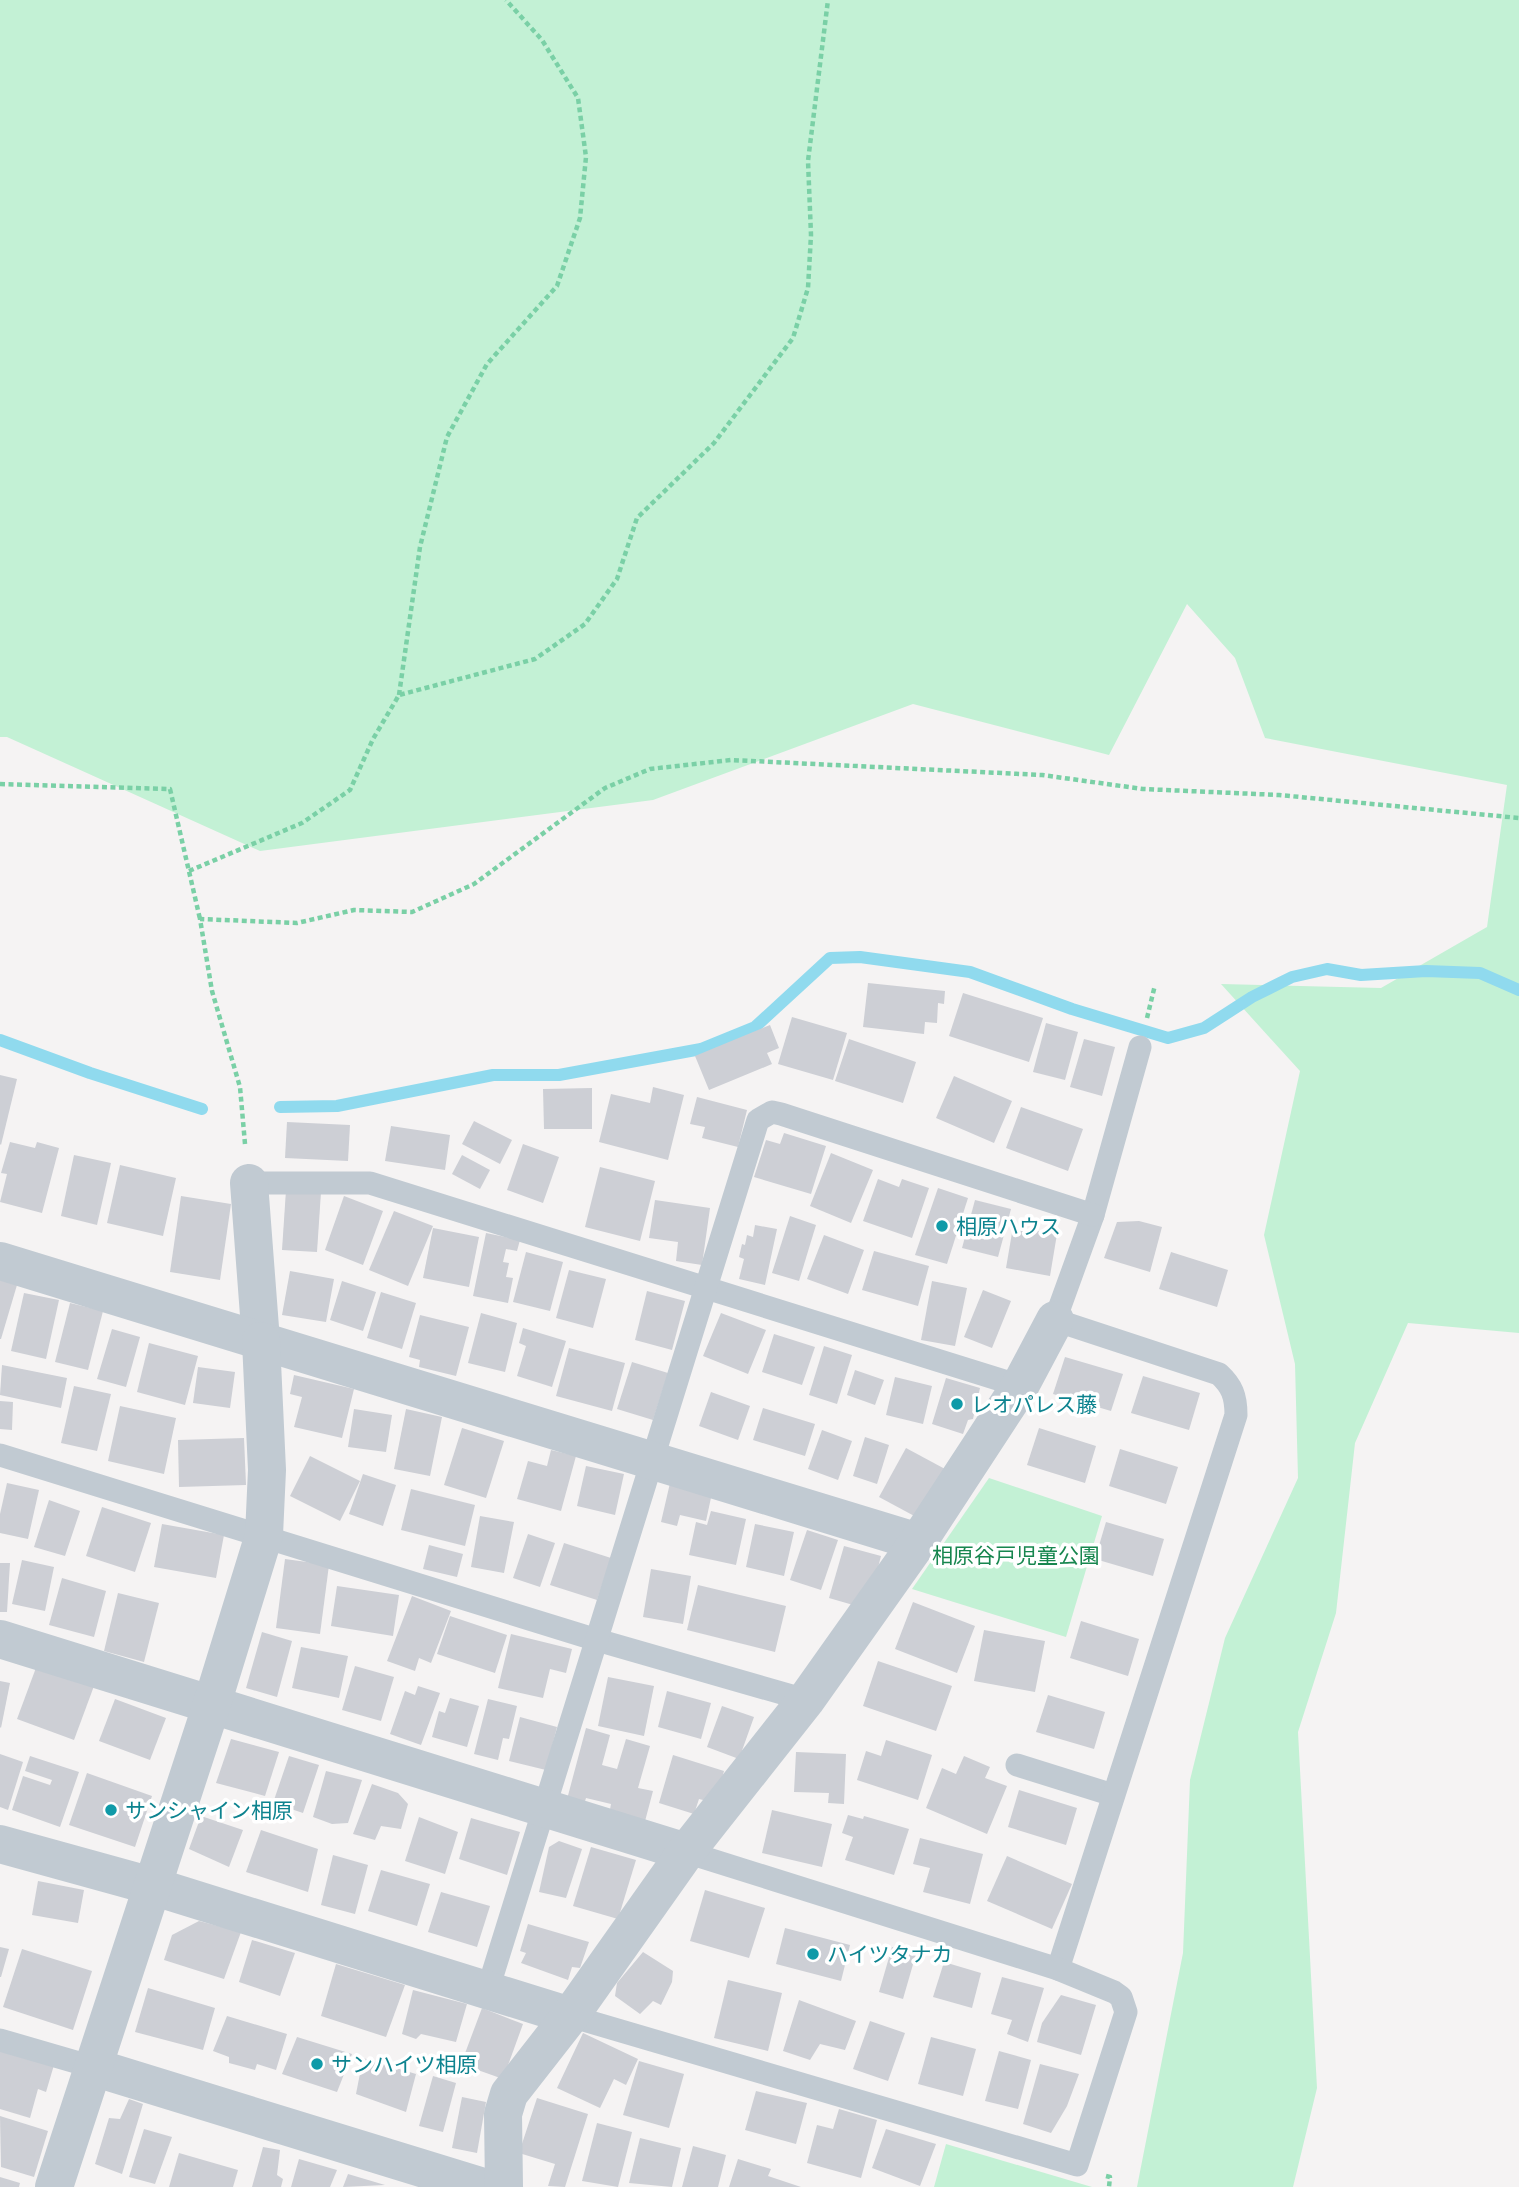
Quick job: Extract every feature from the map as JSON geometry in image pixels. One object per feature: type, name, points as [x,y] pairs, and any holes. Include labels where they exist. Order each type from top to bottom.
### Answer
[{"type":"street","points":[[54,2187],[211,1707],[264,1535],[267,1470],[261,1340],[249,1183]]},
{"type":"street","points":[[0,1261],[918,1542]]},
{"type":"street","points":[[504,2187],[505,2104],[509,2094],[570,2016],[686,1852],[806,1700],[918,1542],[1020,1386],[1055,1320]]},
{"type":"street","points":[[0,1639],[211,1707],[686,1852]]},
{"type":"street","points":[[0,1844],[152,1886],[570,2016]]},
{"type":"street","points":[[93,2067],[483,2187]]},
{"type":"lane","points":[[1058,1969],[1236,1415],[1236,1399],[1231,1385],[1219,1374],[1055,1320],[1093,1215],[1140,1048]]},
{"type":"lane","points":[[488,1989],[758,1120],[772,1112],[1093,1215]]},
{"type":"lane","points":[[249,1183],[370,1183],[1020,1386]]},
{"type":"lane","points":[[0,1455],[597,1640],[806,1700]]},
{"type":"lane","points":[[1017,1765],[1113,1795]]},
{"type":"lane","points":[[570,2016],[1077,2165],[1126,2012],[1121,1997],[1058,1969],[686,1852]]},
{"type":"lane","points":[[0,2040],[93,2067]]},
{"type":"path","points":[[188,871],[302,823],[350,790],[373,739],[399,695],[420,547],[447,437],[487,364],[557,286],[580,218],[586,157],[579,97],[542,40],[506,0]]},
{"type":"path","points":[[399,695],[535,659],[585,624],[617,579],[637,518],[674,478],[714,443],[793,338],[808,288],[811,235],[808,161],[828,0]]},
{"type":"path","points":[[200,919],[297,923],[354,910],[412,912],[474,884],[605,788],[650,769],[731,760],[1042,775],[1143,789],[1279,795],[1519,818]]},
{"type":"path","points":[[0,784],[170,789],[200,919],[212,991],[240,1087],[249,1183]]},
{"type":"path","points":[[1147,1020],[1155,985]]},
{"type":"green space","points":[[0,0],[1519,0],[1519,1333],[1408,1323],[1355,1443],[1336,1613],[1298,1732],[1317,2088],[1293,2187],[1137,2187],[1183,1953],[1190,1780],[1225,1638],[1298,1478],[1295,1364],[1264,1235],[1300,1071],[1221,984],[1381,988],[1487,927],[1507,785],[1265,738],[1235,658],[1187,604],[1109,755],[913,704],[653,800],[260,851],[7,737],[0,737]]},
{"type":"green space","name":"相原谷戸児童公園","points":[[989,1478],[1102,1516],[1066,1637],[912,1589]]},
{"type":"green space","points":[[946,2144],[1092,2187],[934,2187]]},
{"type":"building","points":[[868,983],[945,991],[944,1004],[938,1003],[937,1023],[925,1022],[924,1034],[863,1027]]},
{"type":"building","points":[[963,993],[1043,1018],[1029,1062],[949,1036]]},
{"type":"building","points":[[792,1017],[847,1033],[833,1080],[778,1064]]},
{"type":"building","points":[[1046,1023],[1078,1032],[1065,1080],[1033,1072]]},
{"type":"building","points":[[770,1025],[779,1048],[767,1053],[772,1064],[709,1090],[695,1056]]},
{"type":"building","points":[[849,1039],[916,1062],[903,1103],[835,1081]]},
{"type":"building","points":[[1084,1039],[1115,1047],[1102,1096],[1070,1087]]},
{"type":"building","points":[[0,1075],[17,1079],[1,1145],[0,1144]]},
{"type":"building","points":[[954,1076],[1012,1101],[994,1143],[936,1118]]},
{"type":"building","points":[[653,1087],[684,1095],[668,1160],[599,1142],[611,1094],[650,1103]]},
{"type":"building","points":[[592,1088],[592,1129],[544,1129],[543,1089]]},
{"type":"building","points":[[697,1097],[747,1110],[738,1147],[702,1138],[705,1127],[690,1124]]},
{"type":"building","points":[[1021,1107],[1083,1129],[1068,1171],[1006,1148]]},
{"type":"building","points":[[474,1121],[512,1140],[500,1164],[462,1144]]},
{"type":"building","points":[[287,1122],[350,1125],[348,1161],[285,1158]]},
{"type":"building","points":[[391,1126],[450,1135],[445,1170],[385,1161]]},
{"type":"building","points":[[784,1133],[826,1146],[811,1194],[754,1177],[766,1140],[780,1144]]},
{"type":"building","points":[[10,1142],[35,1148],[37,1142],[59,1148],[42,1213],[0,1202],[7,1174],[1,1173]]},
{"type":"building","points":[[523,1144],[559,1157],[543,1203],[507,1190]]},
{"type":"building","points":[[831,1153],[873,1170],[851,1223],[810,1206]]},
{"type":"building","points":[[74,1155],[111,1163],[97,1225],[61,1216]]},
{"type":"building","points":[[462,1155],[490,1170],[480,1189],[452,1174]]},
{"type":"building","points":[[120,1165],[176,1178],[163,1236],[107,1223]]},
{"type":"building","points":[[600,1167],[655,1181],[640,1241],[585,1227]]},
{"type":"building","points":[[878,1179],[899,1187],[902,1179],[929,1188],[912,1238],[863,1221]]},
{"type":"building","name":"相原ハウス","points":[[938,1188],[968,1198],[947,1264],[915,1255]]},
{"type":"building","points":[[286,1190],[321,1192],[317,1252],[282,1250]]},
{"type":"building","points":[[181,1196],[231,1204],[220,1280],[170,1272]]},
{"type":"building","points":[[344,1196],[383,1211],[363,1265],[325,1250]]},
{"type":"building","points":[[655,1200],[710,1208],[702,1265],[676,1261],[678,1242],[649,1238]]},
{"type":"building","points":[[975,1200],[1011,1209],[998,1257],[962,1248]]},
{"type":"building","points":[[394,1211],[433,1226],[408,1286],[369,1270]]},
{"type":"building","points":[[790,1216],[816,1225],[799,1281],[772,1273]]},
{"type":"building","points":[[1139,1221],[1162,1227],[1150,1272],[1104,1258],[1117,1222]]},
{"type":"building","points":[[755,1225],[777,1229],[765,1285],[739,1279],[744,1259],[739,1257],[742,1244],[745,1245],[747,1235],[753,1237]]},
{"type":"building","points":[[1013,1227],[1057,1234],[1050,1276],[1006,1268]]},
{"type":"building","points":[[433,1228],[479,1237],[469,1287],[423,1278]]},
{"type":"building","points":[[486,1233],[520,1240],[517,1251],[506,1249],[503,1262],[509,1263],[506,1277],[513,1278],[508,1303],[473,1296]]},
{"type":"building","points":[[824,1235],[864,1250],[848,1294],[807,1279]]},
{"type":"building","points":[[874,1251],[929,1266],[918,1306],[862,1290]]},
{"type":"building","points":[[526,1252],[563,1262],[550,1311],[513,1302]]},
{"type":"building","points":[[1171,1252],[1228,1270],[1217,1307],[1159,1289]]},
{"type":"building","points":[[569,1270],[606,1279],[593,1328],[556,1318]]},
{"type":"building","points":[[290,1271],[334,1279],[326,1322],[282,1315]]},
{"type":"building","points":[[0,1280],[17,1285],[1,1339],[0,1339]]},
{"type":"building","points":[[342,1281],[376,1292],[363,1331],[330,1320]]},
{"type":"building","points":[[932,1281],[967,1288],[955,1346],[921,1340]]},
{"type":"building","points":[[983,1290],[1011,1301],[992,1348],[964,1337]]},
{"type":"building","points":[[647,1291],[685,1301],[672,1350],[635,1340]]},
{"type":"building","points":[[381,1292],[416,1303],[402,1349],[367,1338]]},
{"type":"building","points":[[24,1293],[59,1300],[46,1359],[11,1351]]},
{"type":"building","points":[[70,1303],[103,1311],[88,1370],[55,1362]]},
{"type":"building","points":[[481,1313],[517,1323],[505,1372],[468,1363]]},
{"type":"building","points":[[721,1313],[766,1330],[748,1374],[703,1356]]},
{"type":"building","points":[[420,1315],[469,1327],[456,1376],[419,1367],[420,1360],[409,1357]]},
{"type":"building","points":[[523,1328],[566,1341],[552,1387],[517,1376],[526,1346],[519,1343]]},
{"type":"building","points":[[112,1329],[140,1337],[126,1387],[97,1379]]},
{"type":"building","points":[[774,1334],[815,1347],[802,1385],[762,1372]]},
{"type":"building","points":[[149,1343],[198,1356],[185,1405],[137,1392]]},
{"type":"building","points":[[824,1346],[852,1355],[837,1404],[809,1395]]},
{"type":"building","points":[[569,1348],[625,1363],[612,1411],[556,1396]]},
{"type":"building","points":[[1065,1357],[1123,1374],[1111,1411],[1053,1394]]},
{"type":"building","points":[[632,1362],[668,1373],[653,1420],[617,1409]]},
{"type":"building","points":[[2,1365],[67,1378],[61,1408],[0,1395]]},
{"type":"building","points":[[198,1367],[235,1372],[230,1408],[193,1403]]},
{"type":"building","points":[[855,1370],[884,1380],[875,1405],[847,1395]]},
{"type":"building","points":[[294,1375],[354,1389],[342,1438],[294,1427],[302,1397],[290,1394]]},
{"type":"building","points":[[1143,1376],[1200,1393],[1189,1430],[1131,1413]]},
{"type":"building","points":[[895,1377],[932,1386],[923,1424],[886,1415]]},
{"type":"building","name":"レオパレス藤","points":[[946,1378],[980,1388],[973,1419],[968,1420],[963,1434],[932,1424]]},
{"type":"building","points":[[74,1386],[111,1394],[97,1451],[61,1443]]},
{"type":"building","points":[[711,1392],[750,1406],[738,1440],[699,1426]]},
{"type":"building","points":[[0,1401],[13,1402],[12,1430],[0,1429]]},
{"type":"building","points":[[120,1406],[176,1418],[164,1474],[108,1461]]},
{"type":"building","points":[[763,1408],[815,1424],[805,1456],[753,1440]]},
{"type":"building","points":[[354,1409],[392,1415],[386,1452],[348,1447]]},
{"type":"building","points":[[406,1409],[442,1417],[430,1476],[394,1469]]},
{"type":"building","points":[[462,1428],[504,1441],[486,1498],[444,1485]]},
{"type":"building","points":[[1039,1428],[1096,1446],[1085,1483],[1027,1465]]},
{"type":"building","points":[[822,1430],[852,1441],[838,1480],[808,1469]]},
{"type":"building","points":[[865,1437],[889,1445],[877,1484],[853,1476]]},
{"type":"building","points":[[244,1438],[246,1485],[179,1487],[178,1440]]},
{"type":"building","points":[[906,1448],[945,1469],[918,1518],[879,1497]]},
{"type":"building","points":[[1120,1449],[1178,1467],[1166,1504],[1109,1486]]},
{"type":"building","points":[[551,1450],[576,1456],[561,1511],[517,1499],[528,1461],[547,1466]]},
{"type":"building","points":[[310,1456],[360,1481],[340,1521],[290,1496]]},
{"type":"building","points":[[586,1466],[624,1474],[615,1515],[577,1506]]},
{"type":"building","points":[[363,1474],[396,1485],[383,1526],[349,1514]]},
{"type":"building","points":[[7,1483],[39,1490],[28,1539],[0,1533],[0,1514]]},
{"type":"building","points":[[670,1483],[712,1493],[706,1521],[680,1515],[677,1526],[661,1522]]},
{"type":"building","points":[[411,1489],[475,1505],[465,1546],[401,1530]]},
{"type":"building","points":[[49,1500],[80,1511],[65,1556],[34,1547]]},
{"type":"building","points":[[102,1507],[151,1523],[135,1572],[86,1556]]},
{"type":"building","points":[[711,1511],[746,1519],[736,1565],[689,1555],[696,1522],[707,1525]]},
{"type":"building","points":[[480,1516],[514,1522],[504,1573],[471,1567]]},
{"type":"building","points":[[1106,1522],[1164,1539],[1153,1576],[1095,1559]]},
{"type":"building","points":[[162,1524],[224,1535],[216,1578],[154,1567]]},
{"type":"building","points":[[755,1524],[794,1532],[784,1576],[746,1567]]},
{"type":"building","points":[[807,1530],[838,1540],[821,1590],[790,1580]]},
{"type":"building","points":[[528,1534],[555,1543],[540,1587],[513,1578]]},
{"type":"building","points":[[564,1543],[611,1558],[597,1600],[550,1585]]},
{"type":"building","points":[[429,1545],[463,1554],[457,1577],[423,1569]]},
{"type":"building","points":[[844,1546],[881,1556],[874,1583],[860,1607],[829,1598]]},
{"type":"building","points":[[285,1559],[329,1565],[320,1634],[276,1628]]},
{"type":"building","points":[[22,1560],[54,1567],[45,1611],[12,1604]]},
{"type":"building","points":[[0,1563],[10,1563],[7,1612],[0,1612]]},
{"type":"building","points":[[651,1569],[691,1576],[683,1624],[643,1617]]},
{"type":"building","points":[[62,1578],[106,1591],[94,1637],[49,1625]]},
{"type":"building","points":[[698,1585],[786,1606],[775,1652],[687,1630]]},
{"type":"building","points":[[337,1586],[399,1595],[393,1636],[331,1626]]},
{"type":"building","points":[[118,1593],[159,1603],[144,1662],[104,1651]]},
{"type":"building","points":[[412,1596],[451,1611],[431,1663],[419,1658],[415,1671],[387,1661]]},
{"type":"building","points":[[913,1602],[975,1626],[957,1673],[895,1649]]},
{"type":"building","points":[[450,1616],[507,1635],[495,1673],[437,1654]]},
{"type":"building","points":[[1081,1621],[1139,1639],[1128,1676],[1070,1658]]},
{"type":"building","points":[[984,1630],[1045,1641],[1035,1692],[974,1681]]},
{"type":"building","points":[[262,1632],[292,1641],[277,1697],[246,1688]]},
{"type":"building","points":[[511,1634],[572,1649],[566,1673],[550,1669],[543,1698],[498,1688]]},
{"type":"building","points":[[301,1647],[348,1656],[339,1698],[292,1688]]},
{"type":"building","points":[[878,1661],[952,1686],[936,1731],[863,1706]]},
{"type":"building","points":[[37,1665],[94,1686],[74,1740],[17,1719]]},
{"type":"building","points":[[355,1666],[394,1677],[381,1721],[342,1710]]},
{"type":"building","points":[[608,1677],[654,1686],[644,1736],[598,1726]]},
{"type":"building","points":[[0,1681],[10,1683],[1,1728],[0,1727]]},
{"type":"building","points":[[418,1686],[440,1693],[421,1745],[390,1734],[405,1691],[415,1695]]},
{"type":"building","points":[[667,1691],[711,1703],[701,1739],[658,1727]]},
{"type":"building","points":[[1048,1695],[1105,1712],[1094,1749],[1036,1732]]},
{"type":"building","points":[[450,1698],[479,1706],[467,1747],[432,1737],[439,1711],[445,1713]]},
{"type":"building","points":[[115,1699],[166,1718],[150,1760],[99,1741]]},
{"type":"building","points":[[488,1699],[517,1706],[509,1739],[503,1738],[498,1760],[474,1754]]},
{"type":"building","points":[[722,1706],[754,1717],[739,1759],[707,1747]]},
{"type":"building","points":[[520,1717],[557,1727],[546,1770],[509,1761]]},
{"type":"building","points":[[586,1728],[610,1735],[602,1765],[617,1769],[626,1739],[650,1746],[638,1788],[653,1791],[644,1825],[609,1815],[611,1804],[586,1798],[583,1808],[566,1803]]},
{"type":"building","points":[[231,1739],[279,1752],[265,1796],[216,1783]]},
{"type":"building","points":[[886,1740],[932,1755],[918,1800],[857,1780],[866,1751],[881,1756]]},
{"type":"building","points":[[796,1752],[846,1754],[844,1804],[828,1803],[829,1793],[794,1792]]},
{"type":"building","points":[[0,1754],[23,1762],[8,1810],[0,1807]]},
{"type":"building","points":[[673,1755],[724,1771],[715,1803],[699,1799],[694,1814],[659,1803]]},
{"type":"building","points":[[30,1756],[79,1772],[60,1827],[12,1810],[23,1776],[50,1785],[52,1780],[25,1771]]},
{"type":"building","points":[[289,1756],[319,1765],[303,1813],[273,1803]]},
{"type":"building","points":[[964,1756],[990,1767],[985,1778],[1007,1786],[987,1834],[926,1808],[942,1768],[956,1774]]},
{"type":"building","points":[[326,1771],[362,1780],[348,1823],[332,1824],[313,1817]]},
{"type":"building","name":"サンシャイン相原","points":[[87,1773],[152,1796],[135,1847],[69,1825]]},
{"type":"building","points":[[372,1784],[398,1793],[408,1804],[401,1829],[381,1826],[375,1840],[353,1834]]},
{"type":"building","points":[[1019,1790],[1077,1808],[1066,1845],[1008,1827]]},
{"type":"building","points":[[772,1810],[832,1824],[822,1867],[762,1853]]},
{"type":"building","points":[[848,1815],[863,1819],[864,1816],[909,1829],[894,1875],[845,1860],[853,1837],[842,1833]]},
{"type":"building","points":[[201,1816],[243,1830],[229,1867],[189,1849]]},
{"type":"building","points":[[419,1817],[458,1832],[445,1874],[405,1861]]},
{"type":"building","points":[[471,1818],[520,1832],[507,1875],[459,1859]]},
{"type":"building","points":[[261,1830],[318,1849],[308,1892],[246,1872]]},
{"type":"building","points":[[920,1838],[983,1854],[970,1904],[923,1892],[930,1868],[913,1864]]},
{"type":"building","points":[[559,1841],[582,1849],[566,1898],[539,1892],[549,1847]]},
{"type":"building","points":[[591,1847],[636,1860],[618,1919],[573,1906]]},
{"type":"building","points":[[333,1855],[368,1865],[355,1914],[321,1905]]},
{"type":"building","points":[[1007,1856],[1072,1884],[1052,1929],[987,1901]]},
{"type":"building","points":[[381,1870],[430,1884],[417,1926],[368,1911]]},
{"type":"building","points":[[38,1881],[84,1890],[78,1923],[32,1915]]},
{"type":"building","points":[[705,1890],[765,1908],[749,1958],[690,1941]]},
{"type":"building","points":[[441,1892],[490,1906],[477,1947],[428,1932]]},
{"type":"building","points":[[199,1921],[241,1932],[224,1979],[164,1960],[172,1935]]},
{"type":"building","points":[[528,1924],[589,1942],[580,1968],[572,1967],[568,1980],[521,1963],[526,1953],[520,1951]]},
{"type":"building","name":"ハイツタナカ","points":[[785,1928],[850,1945],[841,1981],[776,1964]]},
{"type":"building","points":[[252,1940],[295,1953],[280,1996],[239,1982]]},
{"type":"building","points":[[0,1947],[9,1949],[1,1977],[0,1977]]},
{"type":"building","points":[[892,1947],[916,1954],[903,1999],[879,1992]]},
{"type":"building","points":[[22,1949],[92,1971],[73,2030],[3,2007]]},
{"type":"building","points":[[643,1952],[673,1971],[672,1982],[661,2005],[653,2001],[640,2014],[615,1996],[617,1983]]},
{"type":"building","points":[[944,1962],[981,1973],[972,2008],[933,1997]]},
{"type":"building","points":[[336,1964],[405,1985],[386,2037],[321,2016]]},
{"type":"building","points":[[1002,1977],[1044,1988],[1028,2042],[1007,2034],[1012,2020],[991,2014]]},
{"type":"building","points":[[728,1980],[782,1993],[768,2051],[714,2038]]},
{"type":"building","points":[[148,1988],[215,2008],[203,2050],[135,2032]]},
{"type":"building","points":[[413,1990],[467,2004],[456,2042],[421,2034],[416,2039],[402,2034]]},
{"type":"building","points":[[1061,1995],[1096,2005],[1081,2055],[1037,2042],[1042,2023]]},
{"type":"building","points":[[799,2000],[856,2021],[845,2050],[820,2044],[810,2060],[783,2051]]},
{"type":"building","points":[[482,2008],[523,2024],[503,2079],[461,2064]]},
{"type":"building","points":[[227,2016],[287,2034],[276,2070],[257,2064],[255,2070],[229,2063],[229,2057],[213,2051]]},
{"type":"building","points":[[870,2021],[905,2033],[888,2081],[853,2069]]},
{"type":"building","points":[[583,2033],[638,2059],[626,2085],[614,2079],[600,2108],[557,2088]]},
{"type":"building","name":"サンハイツ相原","points":[[297,2037],[352,2054],[337,2092],[282,2074]]},
{"type":"building","points":[[931,2037],[976,2049],[963,2096],[918,2084]]},
{"type":"building","points":[[0,2049],[54,2065],[46,2092],[38,2089],[30,2118],[0,2109]]},
{"type":"building","points":[[999,2051],[1031,2060],[1018,2109],[985,2101]]},
{"type":"building","points":[[363,2058],[416,2074],[406,2112],[356,2094]]},
{"type":"building","points":[[639,2061],[684,2074],[669,2128],[623,2115]]},
{"type":"building","points":[[1040,2064],[1079,2074],[1067,2106],[1051,2133],[1023,2124]]},
{"type":"building","points":[[433,2076],[456,2083],[443,2132],[419,2126]]},
{"type":"building","points":[[756,2091],[807,2103],[796,2144],[745,2130]]},
{"type":"building","points":[[462,2097],[486,2102],[477,2153],[452,2148]]},
{"type":"building","points":[[537,2098],[588,2114],[565,2187],[548,2186],[555,2164],[519,2153]]},
{"type":"building","points":[[129,2099],[143,2104],[122,2174],[95,2164],[109,2118],[120,2119]]},
{"type":"building","points":[[839,2109],[877,2120],[861,2178],[807,2163],[817,2125],[833,2129]]},
{"type":"building","points":[[0,2116],[48,2131],[34,2177],[1,2167]]},
{"type":"building","points":[[597,2123],[632,2132],[618,2187],[582,2181]]},
{"type":"building","points":[[144,2129],[172,2137],[155,2184],[129,2177]]},
{"type":"building","points":[[886,2129],[936,2144],[920,2186],[872,2168]]},
{"type":"building","points":[[640,2138],[681,2148],[672,2187],[629,2183]]},
{"type":"building","points":[[693,2146],[726,2155],[718,2187],[682,2187]]},
{"type":"building","points":[[263,2147],[280,2150],[277,2175],[283,2179],[281,2187],[252,2187]]},
{"type":"building","points":[[179,2153],[238,2170],[233,2187],[169,2187]]},
{"type":"building","points":[[299,2159],[337,2170],[330,2187],[291,2187]]},
{"type":"building","points":[[738,2159],[771,2169],[768,2176],[801,2187],[729,2187]]},
{"type":"building","points":[[348,2174],[385,2185],[343,2187]]},
{"type":"building","points":[[0,2177],[20,2183],[19,2187],[0,2187]]},
{"type":"waterway","points":[[280,1107],[337,1106],[493,1075],[559,1075],[701,1049],[755,1027],[830,958],[860,957],[970,972],[1072,1009],[1168,1038],[1204,1028],[1252,997],[1292,977],[1327,969],[1361,975],[1426,971],[1480,973],[1519,990]]},
{"type":"waterway","points":[[0,1040],[90,1073],[202,1109]]},
{"type":"place","name":"相原ハウス","points":[[942,1226]]},
{"type":"place","name":"レオパレス藤","points":[[957,1404]]},
{"type":"place","name":"サンシャイン相原","points":[[111,1810]]},
{"type":"place","name":"ハイツタナカ","points":[[813,1954]]},
{"type":"place","name":"サンハイツ相原","points":[[317,2064]]}]
